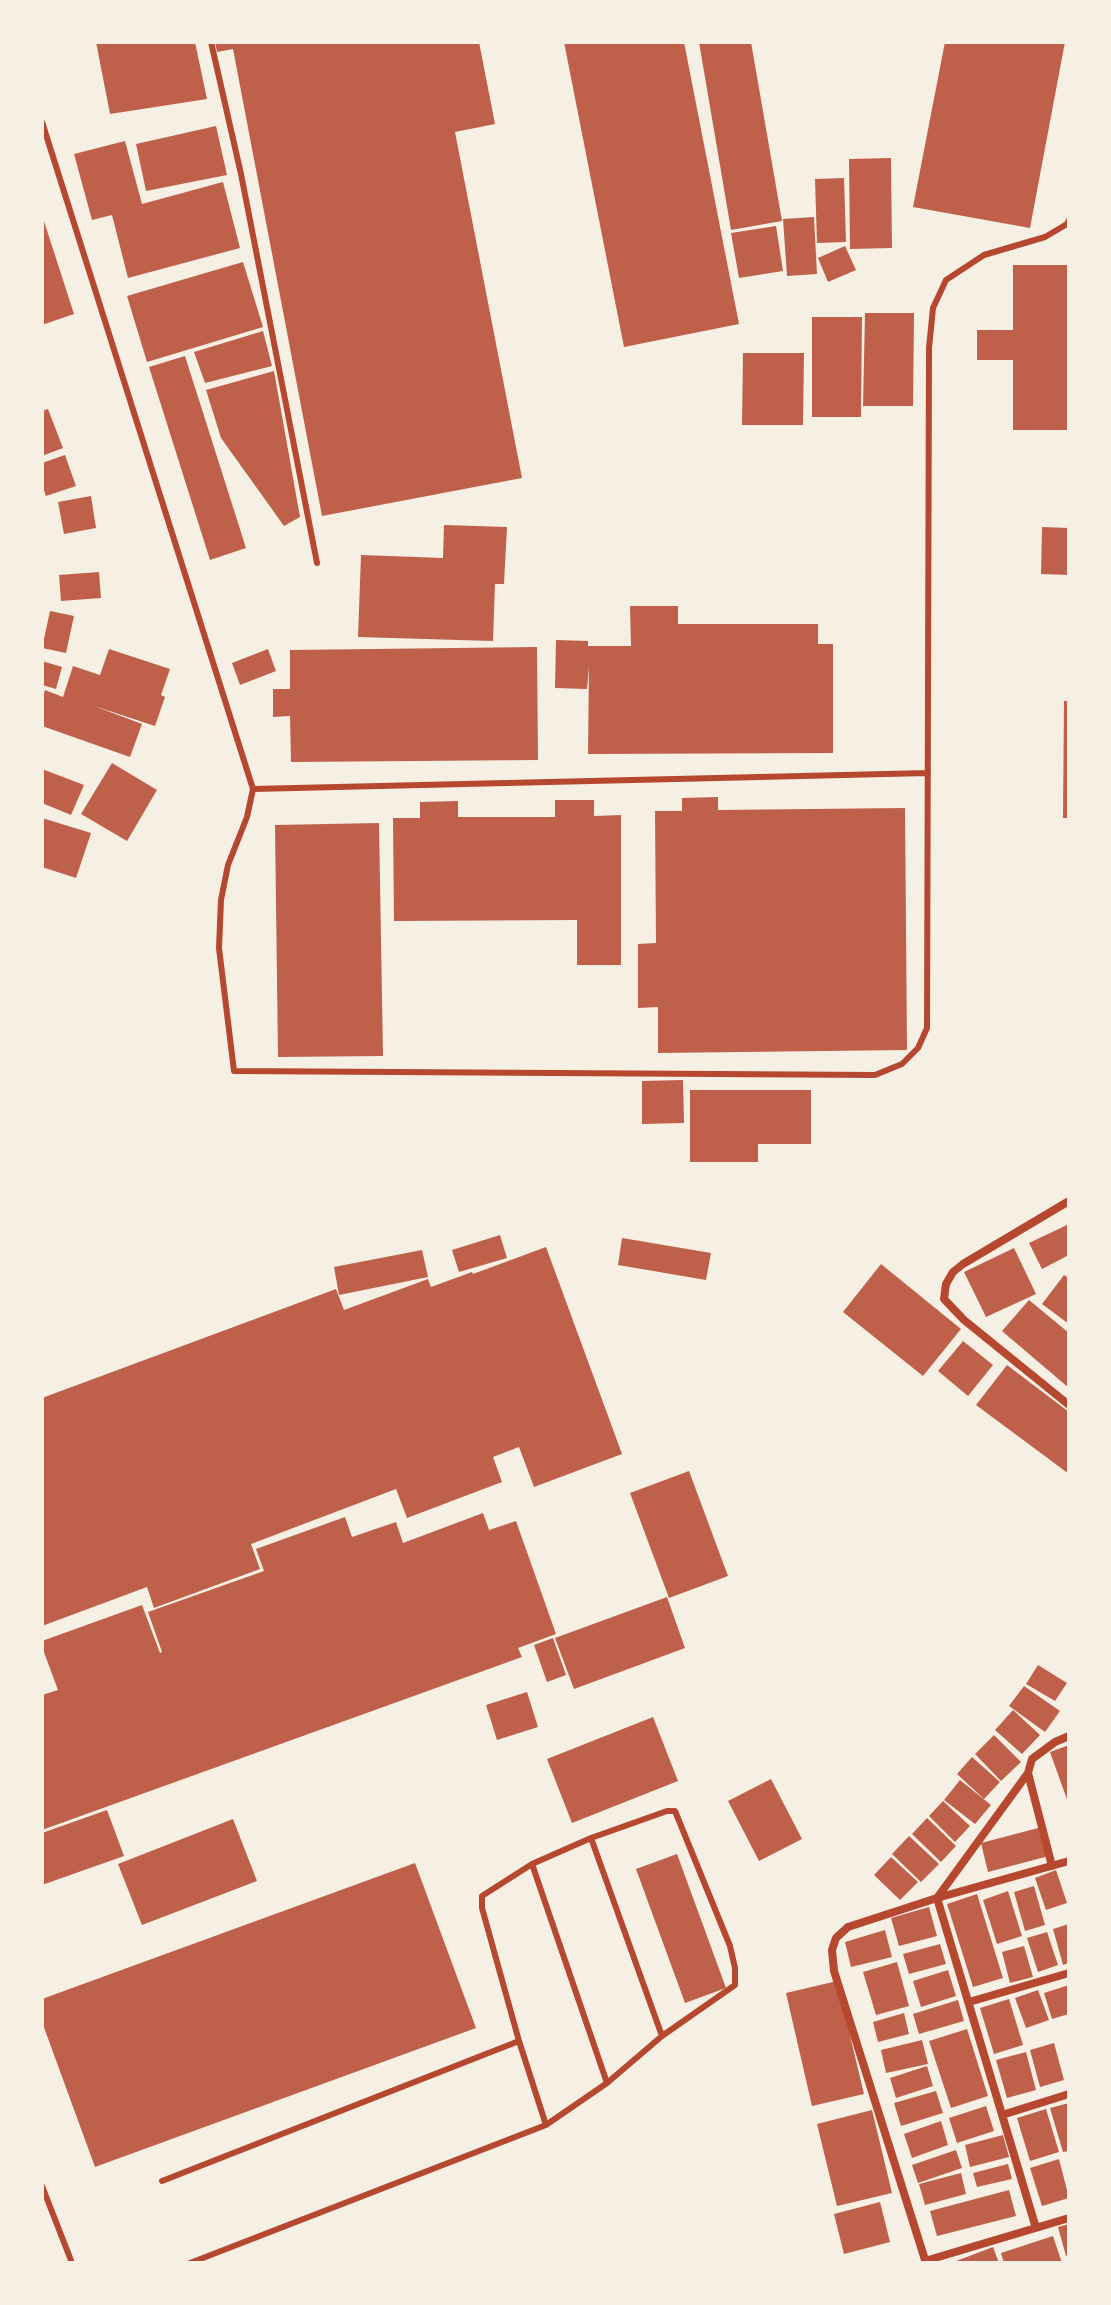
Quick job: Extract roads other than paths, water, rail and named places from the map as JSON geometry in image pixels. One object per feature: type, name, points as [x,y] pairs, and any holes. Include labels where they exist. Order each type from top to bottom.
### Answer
[{"type":"street","points":[[1069,1201],[963,1264],[953,1272],[946,1284],[944,1299],[964,1320],[1069,1405]]},
{"type":"street","points":[[937,1898],[1028,1773],[1032,1759],[1069,1736]]},
{"type":"street","points":[[1028,1773],[1052,1866]]},
{"type":"street","points":[[1069,1861],[848,1927],[836,1938],[832,1950],[834,1971],[926,2262],[1069,2218]]},
{"type":"street","points":[[937,1898],[1036,2228]]},
{"type":"street","points":[[969,2002],[1069,1973]]},
{"type":"street","points":[[1002,2115],[1069,2094]]},
{"type":"lane","points":[[211,42],[244,189],[317,563]]},
{"type":"lane","points":[[42,122],[253,789],[247,817],[228,865],[221,900],[219,948],[234,1071],[875,1075],[902,1064],[918,1048],[927,1028],[929,348],[933,308],[946,280],[984,255],[1045,237],[1069,220]]},
{"type":"lane","points":[[253,789],[928,773]]},
{"type":"lane","points":[[190,2263],[546,2125],[607,2083],[662,2036],[735,1985],[730,1946],[675,1811],[667,1811],[591,1838],[532,1864],[482,1896],[482,1908],[519,2041],[546,2125]]},
{"type":"lane","points":[[591,1838],[662,2036]]},
{"type":"lane","points":[[532,1864],[607,2083]]},
{"type":"lane","points":[[162,2181],[519,2041]]},
{"type":"lane","points":[[42,2186],[72,2263]]}]
